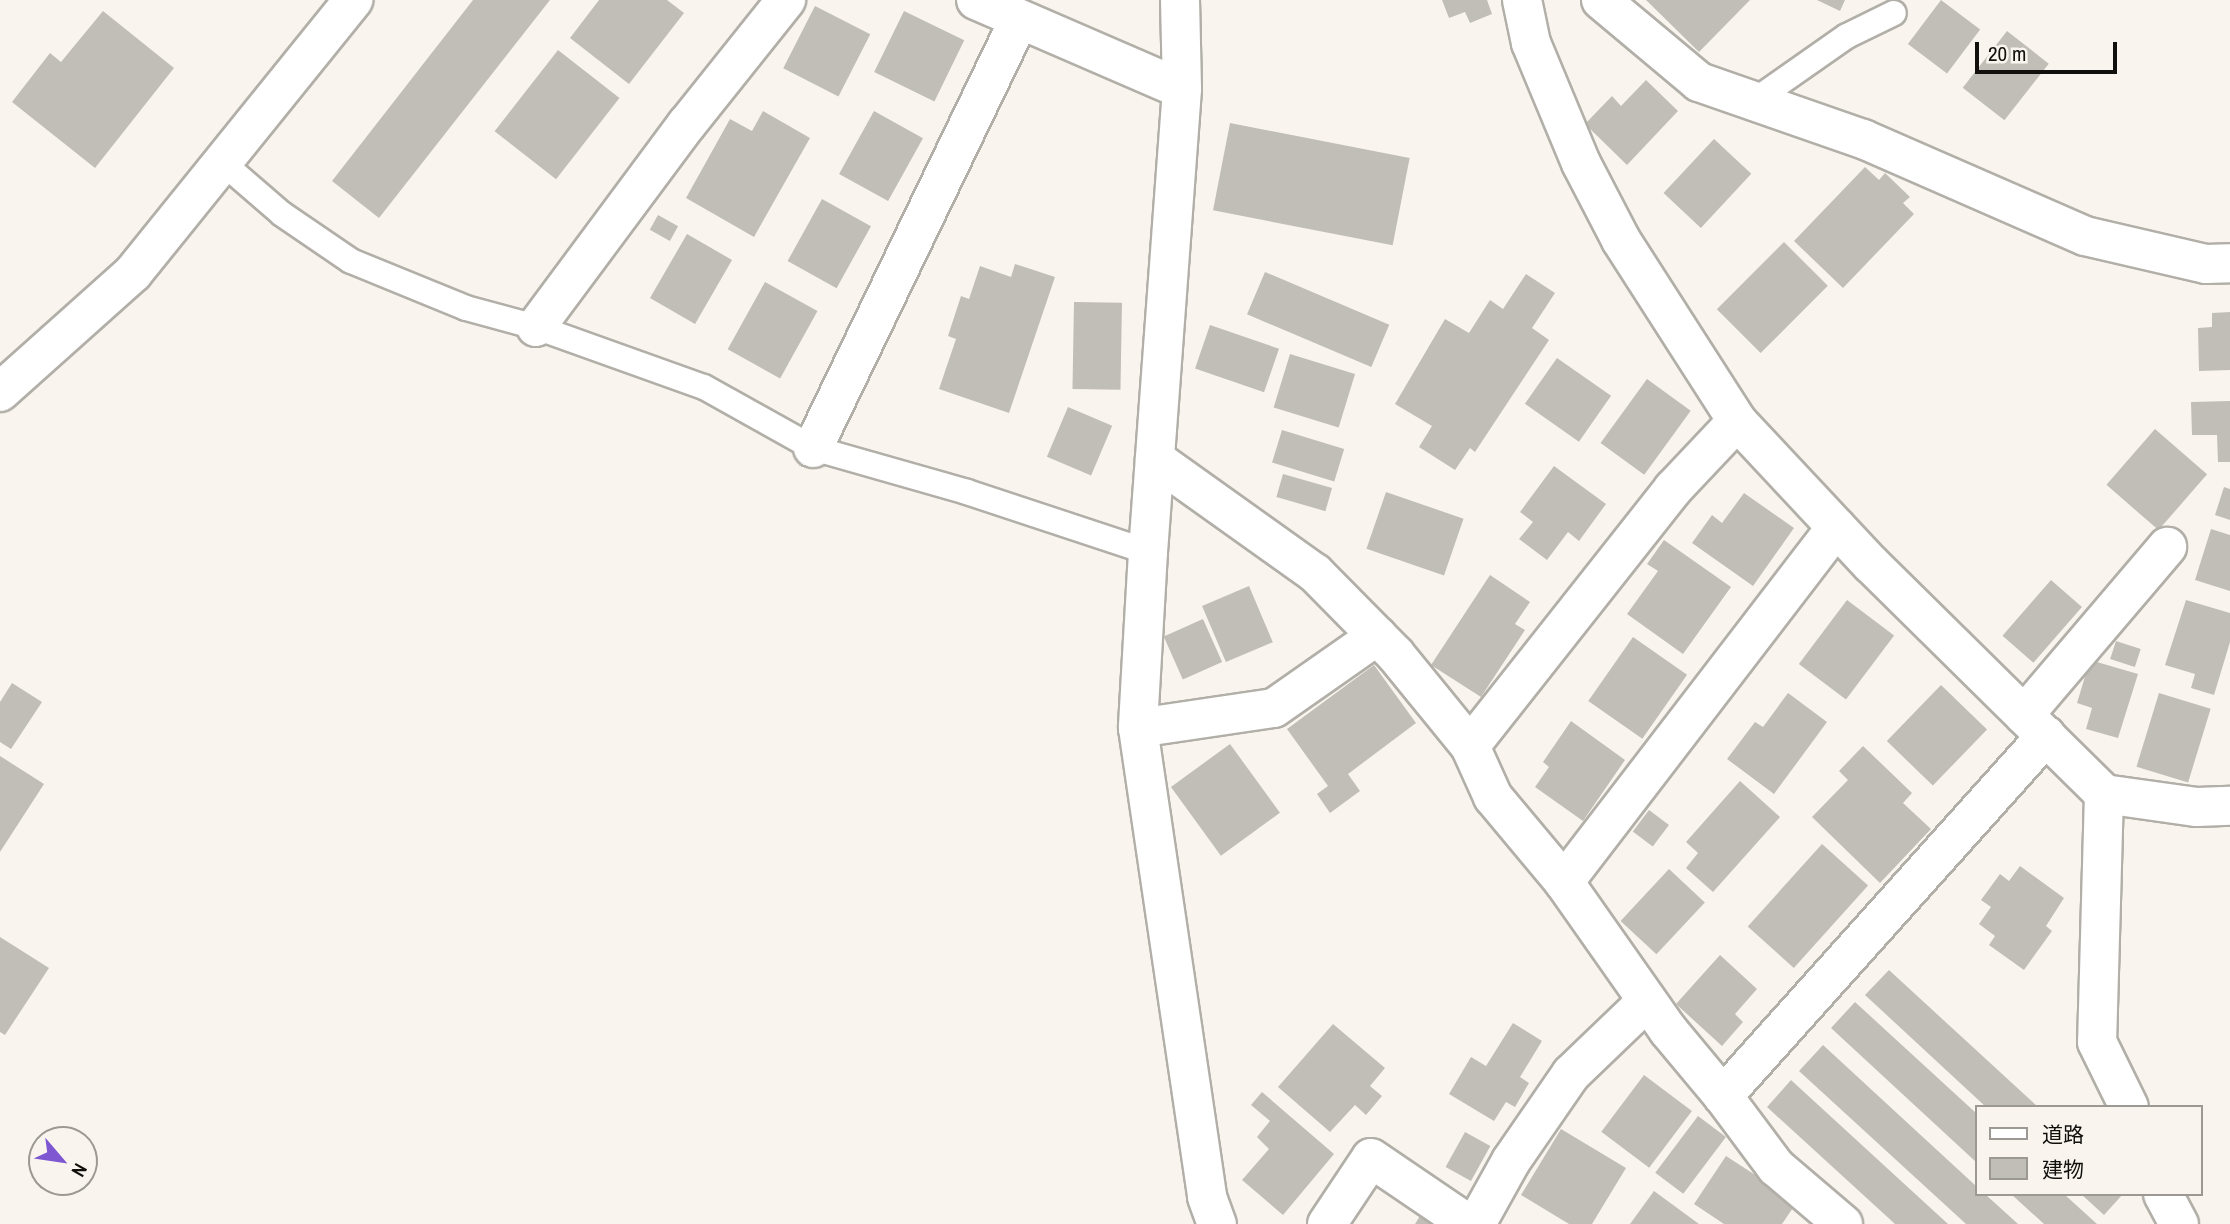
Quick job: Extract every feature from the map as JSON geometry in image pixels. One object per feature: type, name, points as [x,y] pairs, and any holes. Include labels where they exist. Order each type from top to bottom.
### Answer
[{"type":"street","points":[[0,392],[132,273],[353,0]]},
{"type":"street","points":[[536,327],[687,124],[786,0]]},
{"type":"street","points":[[976,0],[1182,89]]},
{"type":"street","points":[[1180,0],[1182,89],[1138,727],[1206,1197],[1217,1224]]},
{"type":"street","points":[[1522,0],[1531,43],[1581,163],[1621,240],[1737,421],[1836,527],[2104,794],[2197,807],[2230,806]]},
{"type":"street","points":[[1601,0],[1699,82],[1863,139],[2085,236],[2206,264],[2230,263]]},
{"type":"street","points":[[813,448],[1019,20]]},
{"type":"street","points":[[1470,746],[1673,489],[1737,421]]},
{"type":"street","points":[[1155,459],[1315,573],[1377,636],[1470,746],[1493,797],[1564,882],[1647,1001],[1776,1167],[1843,1224]]},
{"type":"street","points":[[1564,882],[1836,527]]},
{"type":"street","points":[[1723,1096],[2035,725],[2167,547]]},
{"type":"street","points":[[1138,727],[1274,708],[1377,636]]},
{"type":"street","points":[[2104,794],[2097,1042],[2128,1105]]},
{"type":"street","points":[[1476,1224],[1511,1161],[1571,1074],[1647,1001]]},
{"type":"street","points":[[1327,1224],[1371,1158],[1468,1224]]},
{"type":"street","points":[[2164,1196],[2179,1224]]},
{"type":"lane","points":[[1754,101],[1847,36],[1894,13]]},
{"type":"lane","points":[[223,163],[282,214],[351,261],[466,308],[536,327],[704,387],[813,448],[967,492],[1148,552]]},
{"type":"building","points":[[473,0],[550,0],[379,218],[332,181]]},
{"type":"building","points":[[599,0],[667,0],[684,13],[629,84],[570,38]]},
{"type":"building","points":[[1442,0],[1487,0],[1492,14],[1470,23],[1465,12],[1449,18]]},
{"type":"building","points":[[1646,0],[1750,0],[1699,52]]},
{"type":"building","points":[[1817,0],[1845,0],[1840,11]]},
{"type":"building","points":[[1941,0],[1980,29],[1947,73],[1908,44]]},
{"type":"building","points":[[815,6],[870,34],[838,97],[783,68]]},
{"type":"building","points":[[103,11],[174,68],[95,168],[12,102],[50,53],[61,62]]},
{"type":"building","points":[[904,11],[964,40],[934,101],[874,72]]},
{"type":"building","points":[[2007,31],[2049,64],[2004,120],[1963,88]]},
{"type":"building","points":[[558,50],[619,98],[556,179],[495,131]]},
{"type":"building","points":[[1646,80],[1678,111],[1627,165],[1585,124],[1612,96],[1621,106]]},
{"type":"building","points":[[763,111],[810,138],[754,237],[686,198],[730,119],[752,131]]},
{"type":"building","points":[[874,111],[923,138],[888,201],[839,174]]},
{"type":"building","points":[[1230,123],[1410,158],[1393,245],[1213,210]]},
{"type":"building","points":[[1714,139],[1751,174],[1701,228],[1664,193]]},
{"type":"building","points":[[1865,167],[1879,180],[1885,173],[1910,197],[1903,203],[1914,214],[1843,288],[1794,241]]},
{"type":"building","points":[[822,199],[871,226],[837,288],[788,261]]},
{"type":"building","points":[[658,215],[678,226],[670,241],[650,230]]},
{"type":"building","points":[[687,234],[732,260],[695,324],[650,298]]},
{"type":"building","points":[[1784,242],[1828,286],[1761,353],[1717,309]]},
{"type":"building","points":[[1015,264],[1055,277],[1009,413],[939,389],[956,339],[948,336],[961,296],[969,299],[980,266],[1011,277]]},
{"type":"building","points":[[1265,272],[1389,325],[1371,367],[1247,314]]},
{"type":"building","points":[[1526,274],[1555,293],[1532,328],[1549,340],[1475,452],[1470,448],[1455,470],[1419,447],[1432,426],[1395,404],[1445,319],[1469,333],[1490,300],[1503,309]]},
{"type":"building","points":[[765,282],[817,311],[780,378],[728,349]]},
{"type":"building","points":[[1074,302],[1122,303],[1120,390],[1072,389]]},
{"type":"building","points":[[2230,312],[2230,370],[2199,371],[2198,328],[2212,327],[2212,313]]},
{"type":"building","points":[[1210,325],[1279,349],[1264,392],[1195,368]]},
{"type":"building","points":[[1290,354],[1355,374],[1339,427],[1274,408]]},
{"type":"building","points":[[1557,358],[1611,396],[1579,442],[1525,404]]},
{"type":"building","points":[[1647,379],[1691,411],[1644,475],[1601,443]]},
{"type":"building","points":[[2230,401],[2230,462],[2218,462],[2217,435],[2192,435],[2191,402]]},
{"type":"building","points":[[1068,407],[1112,426],[1091,475],[1047,457]]},
{"type":"building","points":[[2155,429],[2207,474],[2159,530],[2106,485]]},
{"type":"building","points":[[1282,430],[1344,449],[1334,482],[1272,463]]},
{"type":"building","points":[[1554,466],[1606,504],[1579,541],[1568,532],[1547,560],[1519,539],[1533,522],[1520,512]]},
{"type":"building","points":[[1283,474],[1332,488],[1325,511],[1276,497]]},
{"type":"building","points":[[2224,487],[2230,489],[2230,520],[2215,515]]},
{"type":"building","points":[[1386,492],[1464,519],[1444,575],[1366,549]]},
{"type":"building","points":[[1744,493],[1794,528],[1753,586],[1692,543],[1712,515],[1722,523]]},
{"type":"building","points":[[2211,529],[2230,535],[2230,591],[2195,580]]},
{"type":"building","points":[[1664,540],[1731,587],[1683,654],[1627,614],[1658,571],[1647,564]]},
{"type":"building","points":[[1490,575],[1530,602],[1515,624],[1525,630],[1481,697],[1431,665]]},
{"type":"building","points":[[2051,580],[2082,607],[2033,663],[2002,636]]},
{"type":"building","points":[[1249,586],[1273,642],[1226,662],[1202,606]]},
{"type":"building","points":[[1847,600],[1894,636],[1846,699],[1799,664]]},
{"type":"building","points":[[2186,600],[2230,613],[2230,642],[2214,695],[2191,688],[2195,674],[2165,665]]},
{"type":"building","points":[[1203,619],[1222,662],[1183,679],[1164,636]]},
{"type":"building","points":[[1633,637],[1687,675],[1642,739],[1588,701]]},
{"type":"building","points":[[2116,641],[2141,649],[2135,667],[2110,659]]},
{"type":"building","points":[[2090,660],[2138,674],[2118,738],[2086,729],[2092,708],[2077,703]]},
{"type":"building","points":[[1374,665],[1416,723],[1348,774],[1360,791],[1330,813],[1317,794],[1328,786],[1287,729]]},
{"type":"building","points":[[12,683],[42,702],[11,749],[0,742],[0,702]]},
{"type":"building","points":[[1941,685],[1987,729],[1933,786],[1887,741]]},
{"type":"building","points":[[1788,693],[1827,722],[1774,794],[1727,759],[1755,722],[1763,727]]},
{"type":"building","points":[[2159,693],[2211,709],[2188,782],[2136,767]]},
{"type":"building","points":[[1571,721],[1625,760],[1583,821],[1535,787],[1549,767],[1543,762]]},
{"type":"building","points":[[1230,744],[1280,813],[1221,856],[1171,787]]},
{"type":"building","points":[[1863,746],[1912,793],[1903,803],[1931,829],[1880,883],[1812,817],[1848,780],[1839,771]]},
{"type":"building","points":[[0,756],[44,784],[0,852]]},
{"type":"building","points":[[1740,781],[1780,817],[1713,892],[1686,868],[1698,853],[1686,842]]},
{"type":"building","points":[[1649,810],[1669,825],[1653,847],[1633,832]]},
{"type":"building","points":[[1822,844],[1868,885],[1794,968],[1748,926]]},
{"type":"building","points":[[2020,866],[2064,898],[2046,926],[2052,931],[2024,970],[1989,945],[1995,936],[1979,924],[1991,907],[1981,900],[2000,874],[2009,881]]},
{"type":"building","points":[[1669,869],[1705,902],[1656,954],[1621,921]]},
{"type":"building","points":[[0,937],[49,968],[5,1035],[0,1032]]},
{"type":"building","points":[[1720,955],[1757,989],[1735,1014],[1743,1022],[1722,1046],[1676,1004]]},
{"type":"building","points":[[1889,970],[2036,1105],[1984,1105],[1865,995]]},
{"type":"building","points":[[1855,1002],[1974,1111],[1974,1160],[1831,1028]]},
{"type":"building","points":[[1513,1023],[1542,1041],[1520,1077],[1529,1083],[1515,1107],[1506,1102],[1494,1121],[1449,1094],[1471,1057],[1486,1066]]},
{"type":"building","points":[[1333,1024],[1385,1068],[1370,1086],[1382,1096],[1366,1115],[1355,1105],[1330,1132],[1278,1087]]},
{"type":"building","points":[[1823,1045],[1974,1184],[1974,1196],[1987,1196],[2018,1224],[1966,1224],[1799,1071]]},
{"type":"building","points":[[1644,1075],[1692,1111],[1649,1168],[1601,1132]]},
{"type":"building","points":[[1791,1080],[1948,1224],[1895,1224],[1767,1107]]},
{"type":"building","points":[[1262,1092],[1334,1154],[1283,1215],[1242,1180],[1269,1149],[1257,1137],[1270,1121],[1251,1105]]},
{"type":"building","points":[[1698,1116],[1726,1137],[1683,1194],[1655,1173]]},
{"type":"building","points":[[1561,1129],[1626,1168],[1592,1224],[1569,1224],[1521,1195]]},
{"type":"building","points":[[1465,1132],[1490,1146],[1471,1181],[1446,1167]]},
{"type":"building","points":[[1726,1156],[1797,1202],[1782,1224],[1724,1224],[1694,1204]]},
{"type":"building","points":[[1654,1191],[1699,1224],[1630,1224]]},
{"type":"building","points":[[2013,1196],[2066,1196],[2097,1224],[2044,1224]]},
{"type":"building","points":[[2083,1196],[2121,1196],[2104,1215]]},
{"type":"building","points":[[1423,1211],[1445,1224],[1415,1224]]}]
